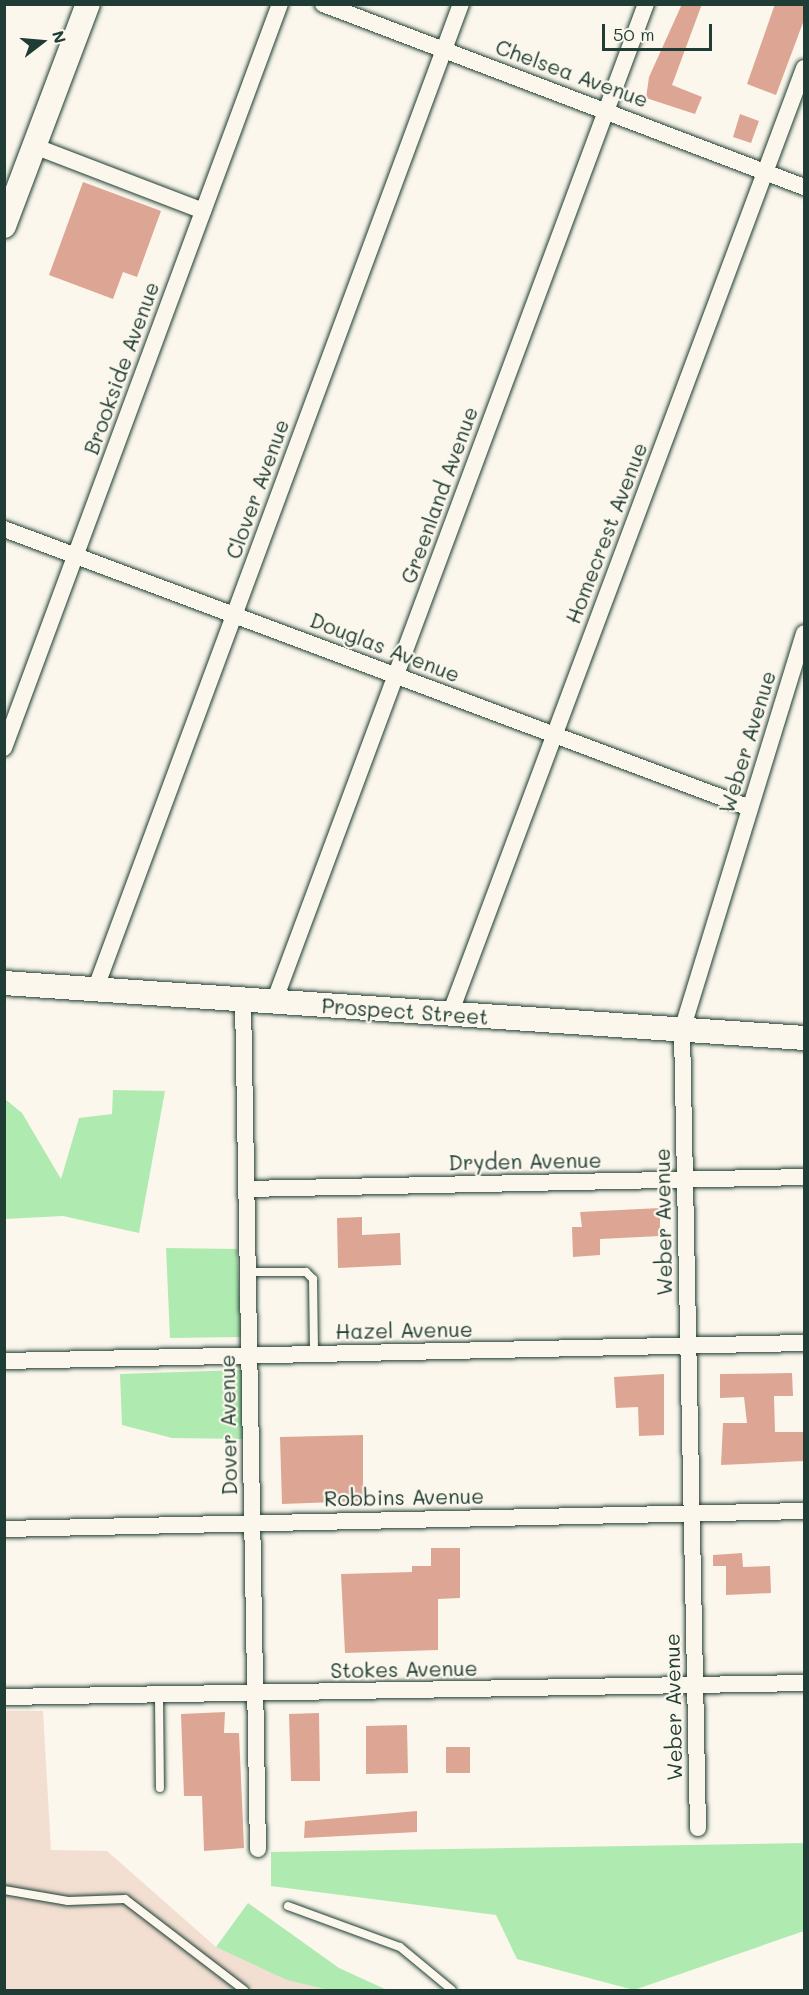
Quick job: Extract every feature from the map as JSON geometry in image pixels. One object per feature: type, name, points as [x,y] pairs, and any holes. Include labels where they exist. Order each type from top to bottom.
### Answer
[{"type":"street","points":[[7,212],[88,4]]},
{"type":"street","name":"Brookside Avenue","points":[[4,748],[280,4]]},
{"type":"street","name":"Chelsea Avenue","points":[[323,4],[766,170],[804,187]]},
{"type":"street","name":"Clover Avenue","points":[[95,990],[461,4]]},
{"type":"street","name":"Greenland Avenue","points":[[274,1002],[646,4]]},
{"type":"street","name":"Homecrest Avenue","points":[[450,1014],[804,68]]},
{"type":"street","points":[[33,146],[203,211]]},
{"type":"street","name":"Douglas Avenue","points":[[4,529],[750,808]]},
{"type":"street","name":"Weber Avenue","points":[[698,1828],[682,1030],[804,633]]},
{"type":"street","name":"Prospect Street","points":[[4,983],[804,1038]]},
{"type":"street","name":"Dover Avenue","points":[[243,1000],[258,1849]]},
{"type":"street","name":"Dryden Avenue","points":[[246,1189],[804,1177]]},
{"type":"street","name":"Hazel Avenue","points":[[4,1361],[804,1343]]},
{"type":"street","name":"Robbins Avenue","points":[[4,1529],[804,1511]]},
{"type":"street","name":"Stokes Avenue","points":[[4,1697],[159,1697],[804,1683]]},
{"type":"lane","points":[[248,1272],[306,1272],[313,1279],[314,1354]]},
{"type":"lane","points":[[159,1697],[160,1788]]},
{"type":"lane","points":[[4,1890],[68,1901],[125,1899],[244,1990]]},
{"type":"lane","points":[[288,1906],[400,1947],[452,1990]]},
{"type":"shaded area","points":[[5,1711],[43,1711],[51,1850],[107,1851],[216,1947],[329,1990],[5,1990]]},
{"type":"green space","points":[[113,1090],[165,1091],[139,1233],[63,1216],[5,1219],[5,1099],[22,1113],[61,1179],[79,1118],[112,1114]]},
{"type":"green space","points":[[166,1248],[237,1249],[241,1337],[170,1338]]},
{"type":"green space","points":[[242,1370],[244,1439],[172,1438],[122,1425],[120,1374]]},
{"type":"green space","points":[[804,1843],[804,1931],[634,1990],[517,1959],[496,1915],[271,1886],[271,1852]]},
{"type":"green space","points":[[248,1903],[339,1968],[387,1990],[329,1990],[287,1980],[216,1947]]},
{"type":"building","points":[[682,4],[702,4],[672,85],[702,97],[695,114],[646,98],[649,77]]},
{"type":"building","points":[[775,4],[804,4],[804,20],[776,95],[747,84]]},
{"type":"building","points":[[740,114],[759,121],[751,143],[733,137]]},
{"type":"building","points":[[83,182],[161,211],[137,277],[123,272],[113,299],[49,275]]},
{"type":"building","points":[[660,1208],[660,1236],[600,1239],[600,1255],[573,1257],[572,1227],[582,1227],[580,1212]]},
{"type":"building","points":[[362,1217],[362,1235],[400,1233],[401,1265],[338,1268],[337,1218]]},
{"type":"building","points":[[792,1373],[793,1396],[774,1396],[775,1432],[804,1432],[804,1461],[721,1465],[723,1423],[747,1423],[744,1397],[720,1398],[720,1374]]},
{"type":"building","points":[[664,1374],[664,1435],[639,1436],[638,1407],[616,1408],[614,1377]]},
{"type":"building","points":[[363,1435],[363,1501],[282,1504],[280,1437]]},
{"type":"building","points":[[431,1548],[460,1548],[460,1598],[438,1599],[438,1650],[345,1653],[341,1574],[412,1572],[412,1566],[431,1566]]},
{"type":"building","points":[[742,1553],[743,1567],[770,1566],[771,1593],[726,1595],[726,1566],[713,1566],[713,1555]]},
{"type":"building","points":[[225,1712],[224,1733],[239,1733],[244,1848],[204,1851],[202,1796],[184,1796],[181,1714]]},
{"type":"building","points":[[319,1713],[320,1781],[291,1781],[289,1714]]},
{"type":"building","points":[[407,1725],[408,1773],[366,1774],[366,1726]]},
{"type":"building","points":[[446,1747],[470,1747],[470,1773],[446,1773]]},
{"type":"building","points":[[417,1811],[417,1832],[304,1838],[305,1821]]}]
